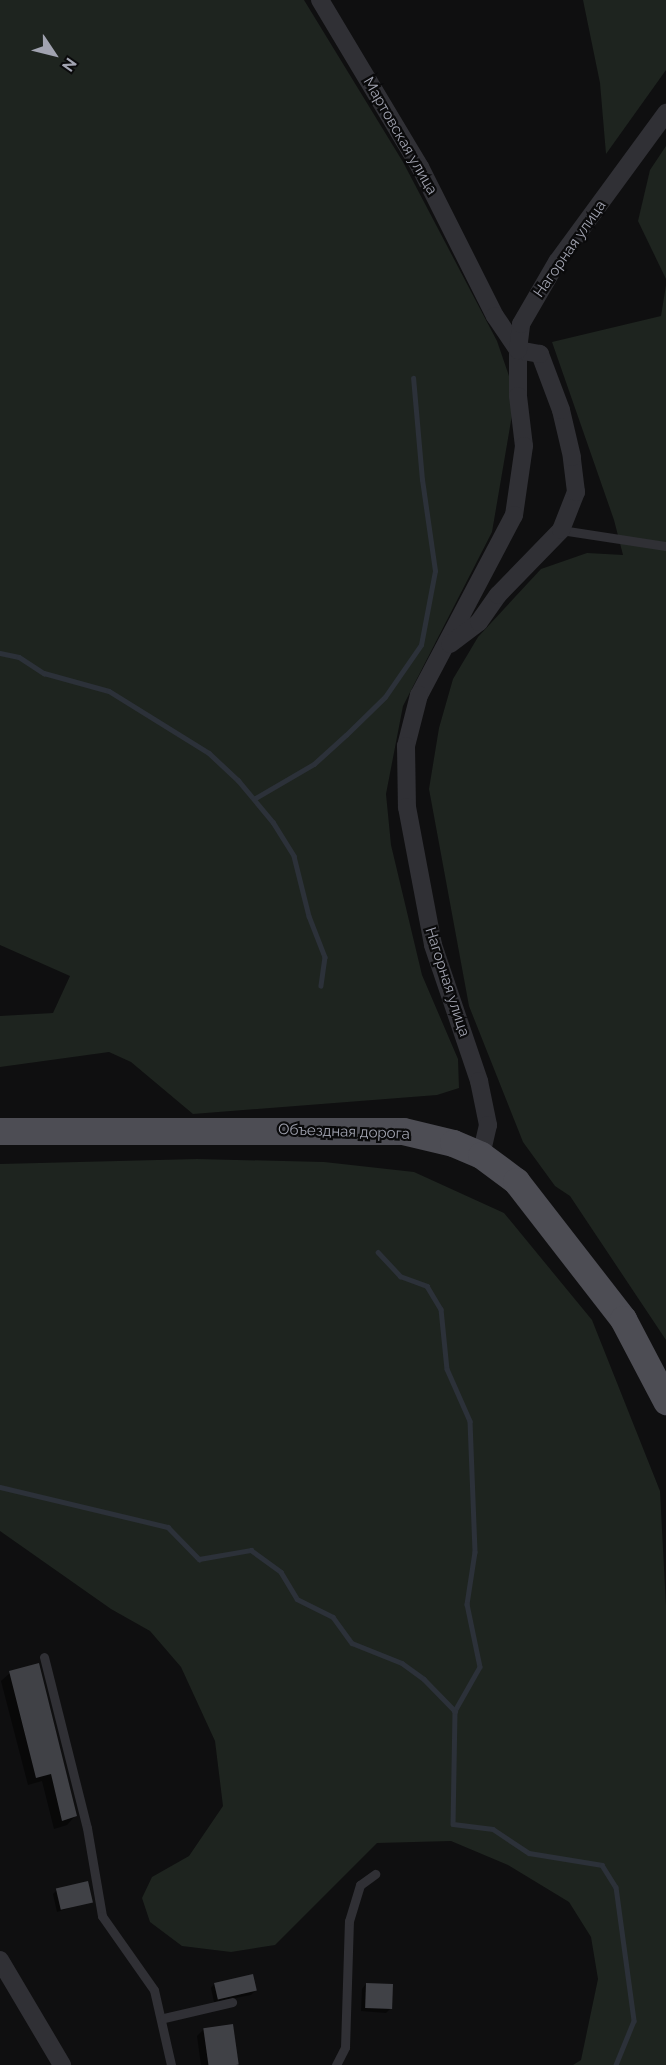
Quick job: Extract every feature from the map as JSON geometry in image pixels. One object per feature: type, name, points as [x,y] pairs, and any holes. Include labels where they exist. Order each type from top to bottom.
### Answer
[{"type":"main road","name":"Объездная дорога","points":[[0,1131],[403,1131],[453,1143],[481,1155],[516,1181],[623,1319],[666,1401]]},
{"type":"street","name":"Мартовская улица","points":[[320,0],[420,167],[474,276],[518,350]]},
{"type":"street","name":"Нагорная улица","points":[[481,1155],[488,1125],[479,1081],[433,945],[407,807],[406,746],[419,695],[514,515],[524,446],[518,396],[518,350],[521,324],[544,282],[666,112]]},
{"type":"street","points":[[443,649],[479,622],[498,595],[561,530],[576,492],[561,410],[540,354],[518,350]]},
{"type":"street","points":[[0,1962],[62,2065]]},
{"type":"lane","points":[[561,530],[666,546]]},
{"type":"lane","points":[[44,1657],[87,1828],[102,1916],[143,1972],[164,2018],[171,2065]]},
{"type":"lane","points":[[336,2065],[345,2047],[349,1921],[360,1885],[375,1874]]},
{"type":"lane","points":[[164,2018],[232,2002]]},
{"type":"shaded area","points":[[0,0],[304,0],[403,162],[497,341],[509,376],[512,415],[492,532],[403,706],[386,794],[391,845],[422,975],[458,1059],[459,1088],[437,1095],[193,1114],[131,1062],[109,1052],[0,1067],[0,1016],[53,1013],[70,976],[0,945]]},
{"type":"shaded area","points":[[583,0],[666,0],[666,70],[606,154],[600,83]]},
{"type":"shaded area","points":[[666,146],[666,279],[638,221],[650,170]]},
{"type":"shaded area","points":[[666,285],[666,1340],[570,1196],[555,1186],[523,1142],[469,1006],[429,789],[439,728],[453,679],[478,637],[541,569],[587,553],[623,555],[614,520],[552,342],[661,316]]},
{"type":"shaded area","points":[[197,1159],[324,1162],[414,1172],[504,1213],[592,1320],[660,1491],[666,1606],[666,2065],[573,2065],[581,2060],[598,1979],[591,1937],[569,1902],[508,1865],[451,1841],[377,1843],[275,1945],[231,1952],[182,1946],[150,1922],[142,1898],[152,1877],[189,1856],[223,1806],[215,1741],[181,1667],[150,1631],[111,1609],[0,1531],[0,1164]]},
{"type":"building","points":[[39,1663],[77,1816],[62,1821],[51,1774],[36,1778],[9,1671]]},
{"type":"building","points":[[88,1881],[93,1902],[61,1910],[56,1888]]},
{"type":"building","points":[[253,1974],[257,1991],[218,2000],[214,1983]]},
{"type":"building","points":[[366,1983],[393,1984],[392,2009],[365,2008]]},
{"type":"building","points":[[233,2024],[239,2065],[208,2065],[203,2028]]},
{"type":"waterway","points":[[254,799],[314,764],[346,735],[385,697],[421,645],[435,571],[422,480],[413,378]]},
{"type":"waterway","points":[[0,653],[19,657],[44,673],[109,691],[209,753],[238,780],[273,822],[294,856],[309,916],[325,957],[321,986]]},
{"type":"waterway","points":[[378,1252],[400,1276],[427,1286],[441,1309],[447,1369],[470,1421],[475,1552],[467,1604],[480,1667],[455,1711],[453,1824],[493,1829],[529,1853],[602,1865],[616,1887],[634,2021],[616,2065]]},
{"type":"waterway","points":[[0,1487],[168,1527],[199,1559],[251,1550],[281,1572],[297,1599],[333,1617],[352,1643],[402,1663],[424,1679],[455,1711]]}]
